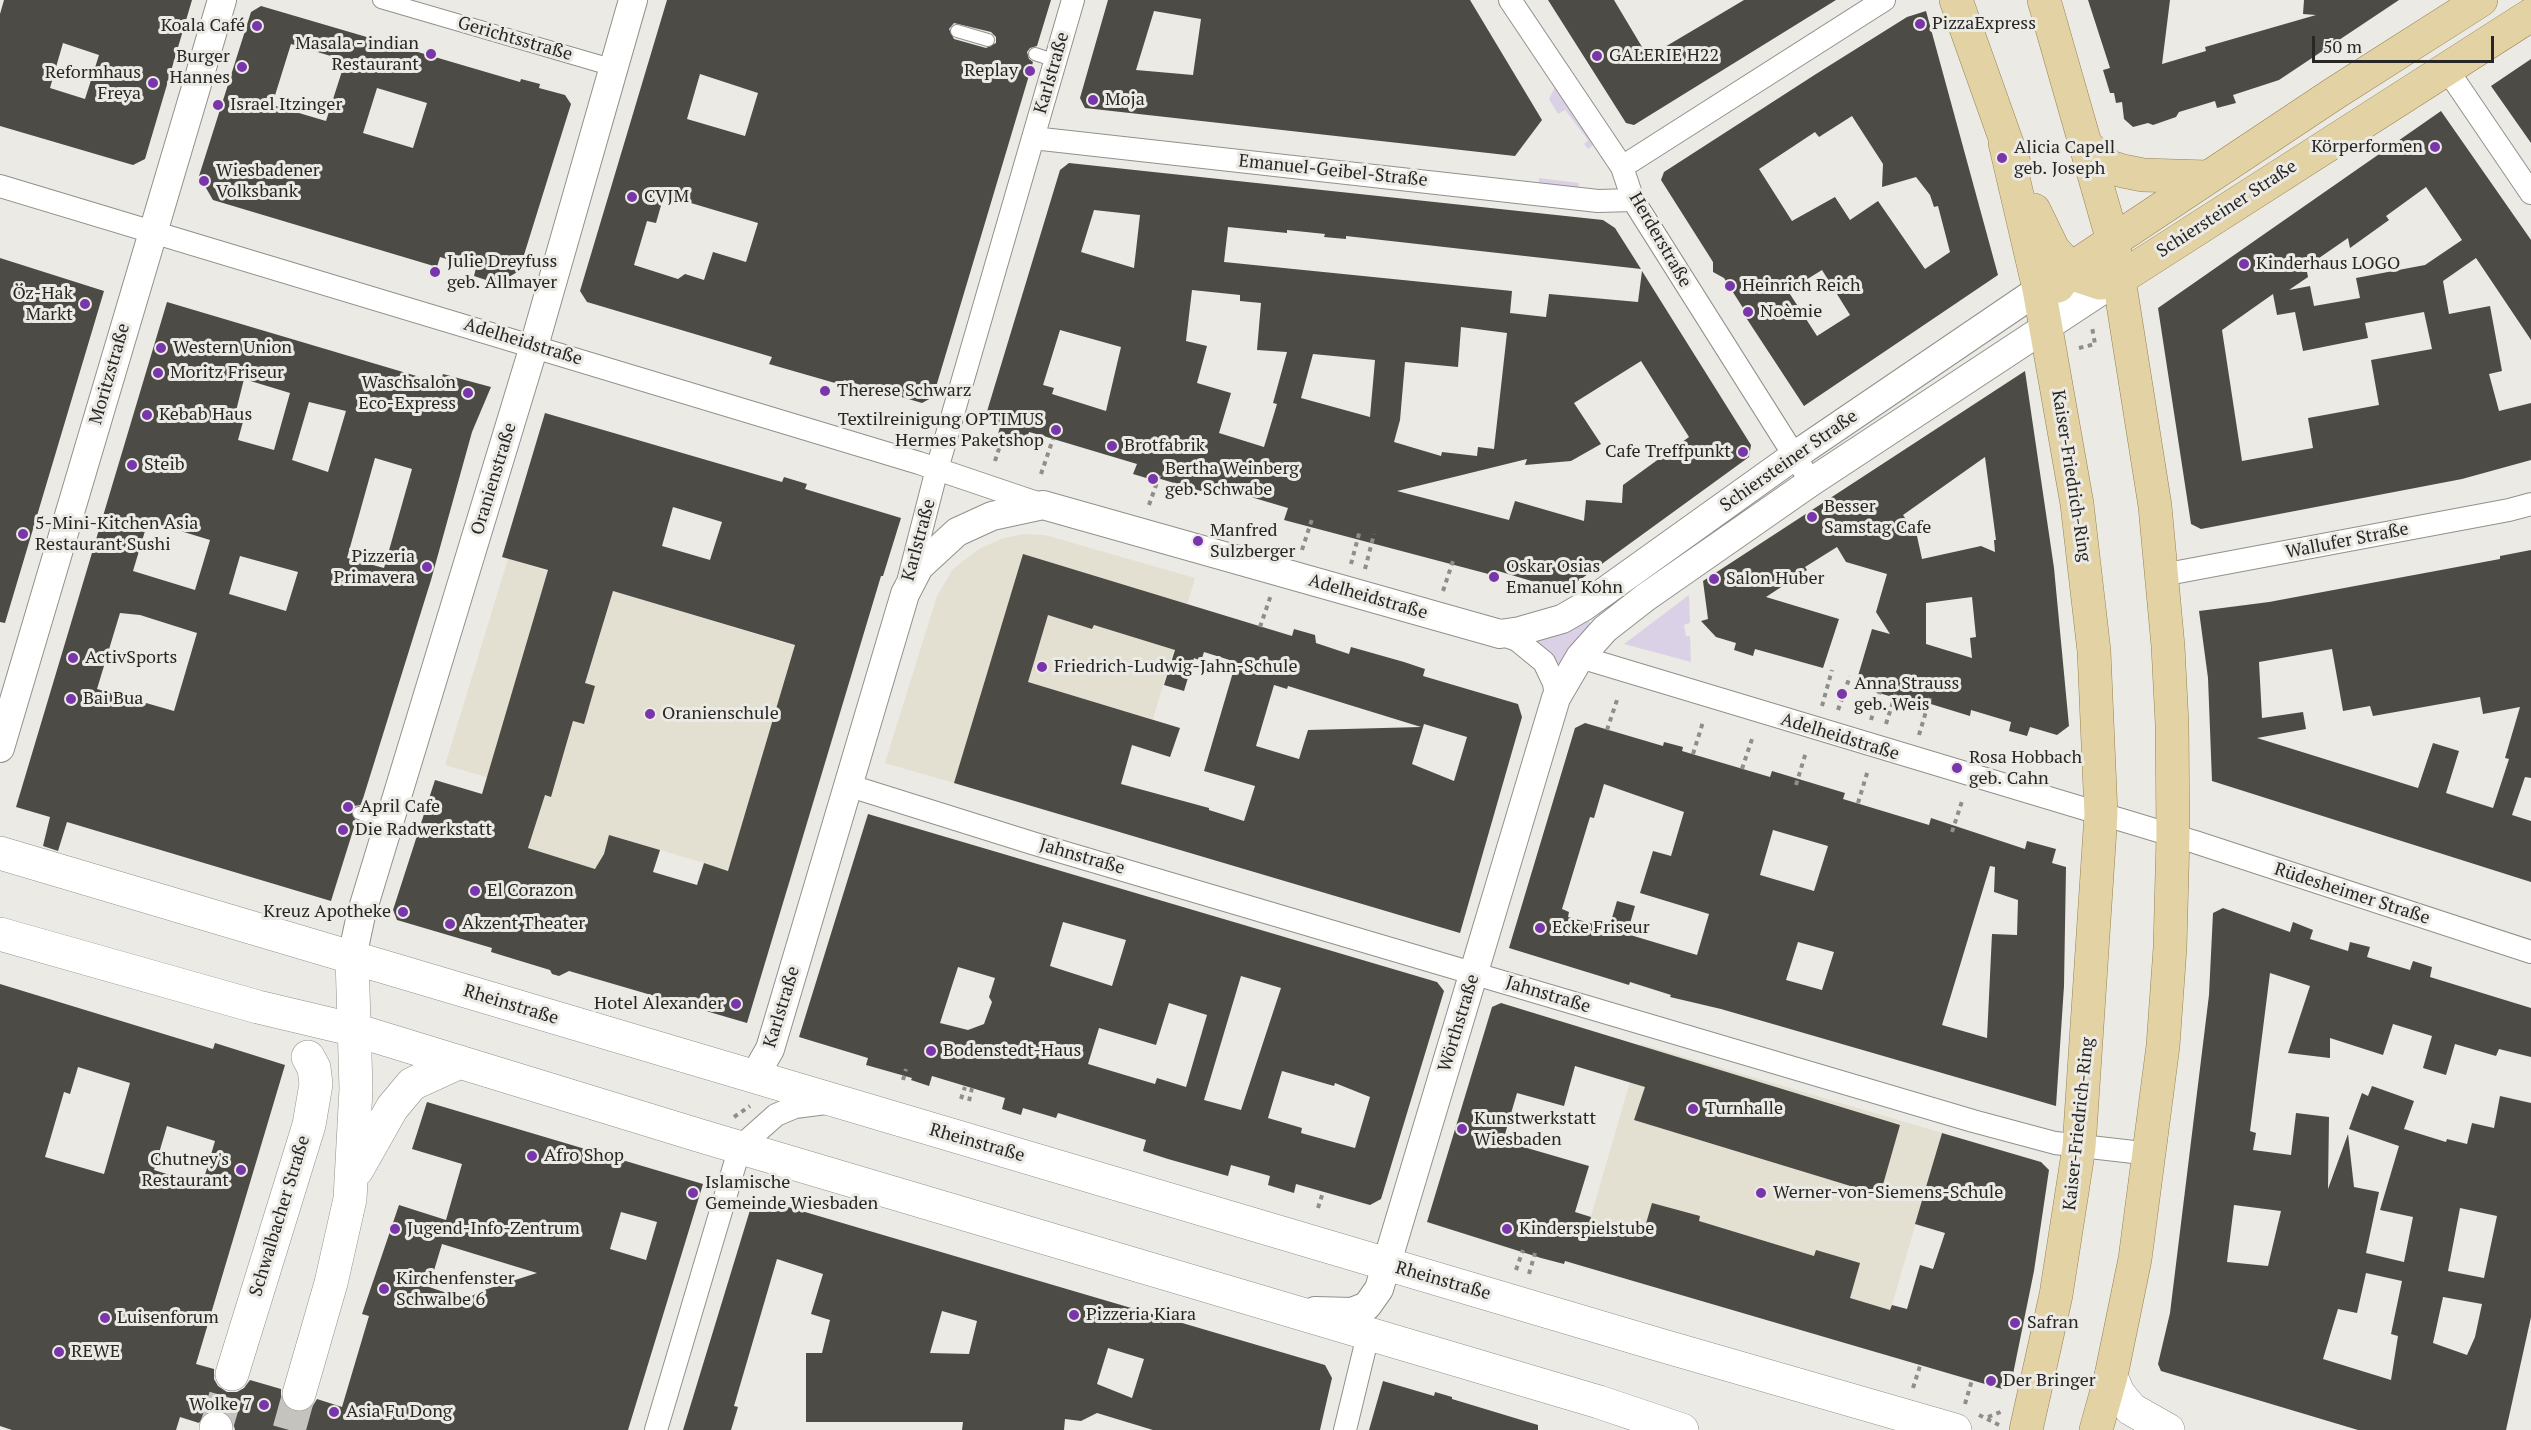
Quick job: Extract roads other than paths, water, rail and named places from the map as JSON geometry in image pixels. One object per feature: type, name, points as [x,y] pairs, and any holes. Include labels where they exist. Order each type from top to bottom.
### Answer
[{"type":"main road","name":"Kaiser-Friedrich-Ring","points":[[1956,0],[2005,143],[2049,242],[2069,270]]},
{"type":"main road","points":[[2044,0],[2089,148],[2114,241],[2141,409],[2162,575],[2172,724],[2173,836],[2165,1013],[2151,1154],[2135,1258],[2111,1377],[2096,1430]]},
{"type":"main road","name":"Schiersteiner Straße","points":[[2046,327],[2052,296],[2069,270],[2481,0]]},
{"type":"main road","name":"Schiersteiner Straße","points":[[2119,279],[2531,15]]},
{"type":"main road","name":"Kaiser-Friedrich-Ring","points":[[2005,143],[2039,289],[2078,504],[2094,651],[2101,814],[2079,1147],[2056,1295],[2026,1430]]},
{"type":"main road","points":[[2089,148],[2110,167],[2123,171],[2143,175],[2208,177]]},
{"type":"main road","points":[[2069,270],[2091,282],[2108,282],[2119,279]]},
{"type":"main road","name":"Rheinstraße","points":[[0,853],[1387,1264],[1960,1417]]},
{"type":"main road","points":[[0,934],[258,1007],[355,1030],[1368,1335],[1599,1402],[1682,1430]]},
{"type":"main road","points":[[299,1394],[333,1273],[352,1180],[356,1117],[351,957]]},
{"type":"main road","name":"Schwalbacher Straße","points":[[258,1007],[328,1077],[356,1117]]},
{"type":"main road","name":"Schwalbacher Straße","points":[[232,1374],[309,1125],[316,1084],[314,1068],[308,1057]]},
{"type":"main road","points":[[352,1180],[373,1139],[412,1084],[460,1062]]},
{"type":"main road","points":[[2111,1377],[2118,1393],[2131,1409],[2168,1430]]},
{"type":"street","name":"Moritzstraße","points":[[0,748],[222,0]]},
{"type":"street","name":"Gerichtsstraße","points":[[381,0],[614,68]]},
{"type":"street","name":"Oranienstraße","points":[[351,957],[388,824],[534,346],[633,0]]},
{"type":"street","name":"Karlstraße","points":[[754,1077],[770,1049],[905,594],[938,469],[1033,138],[1045,58],[1073,0]]},
{"type":"street","name":"Herderstraße","points":[[1510,0],[1622,167],[1633,200],[1811,482]]},
{"type":"street","points":[[1622,167],[1884,0]]},
{"type":"street","points":[[2446,68],[2531,193]]},
{"type":"street","name":"Emanuel-Geibel-Straße","points":[[1033,138],[1598,201],[1633,200]]},
{"type":"street","name":"Adelheidstraße","points":[[0,186],[938,469],[1043,505],[1500,634],[1517,640],[1544,662],[1554,683],[1556,698]]},
{"type":"street","name":"Schiersteiner Straße","points":[[1500,634],[1562,619],[1583,607],[1794,456],[2069,270]]},
{"type":"street","name":"Schiersteiner Straße","points":[[1580,657],[1605,629],[1646,597],[1811,482],[2119,279]]},
{"type":"street","name":"Wallufer Straße","points":[[2162,575],[2531,504]]},
{"type":"street","name":"Adelheidstraße","points":[[905,594],[919,567],[957,532],[992,516],[1043,505]]},
{"type":"street","name":"Adelheidstraße","points":[[1580,657],[2101,814]]},
{"type":"street","name":"Wörthstraße","points":[[1280,1308],[1344,1312],[1360,1310],[1377,1293],[1556,698],[1580,657]]},
{"type":"street","name":"Jahnstraße","points":[[847,785],[1032,843],[1965,1118],[2079,1147],[2151,1154]]},
{"type":"street","points":[[2101,814],[2173,836]]},
{"type":"street","name":"Rüdesheimer Straße","points":[[2173,836],[2531,952]]},
{"type":"street","points":[[656,1430],[740,1147],[776,1115],[795,1107],[825,1103],[866,1110]]},
{"type":"street","points":[[1345,1430],[1368,1335]]},
{"type":"lane","points":[[957,31],[987,40]]},
{"type":"lane","points":[[358,813],[388,824]]},
{"type":"tunnel","points":[[216,1428],[232,1374]]},
{"type":"tunnel","points":[[289,1430],[299,1394]]},
{"type":"place","name":"PizzaExpress","points":[[1920,24]]},
{"type":"place","name":"Koala Café","points":[[257,26]]},
{"type":"place","name":"Masala - indian Restaurant","points":[[431,54]]},
{"type":"place","name":"GALERIE H22","points":[[1597,56]]},
{"type":"place","name":"Burger Hannes","points":[[242,67]]},
{"type":"place","name":"Replay","points":[[1030,71]]},
{"type":"place","name":"Reformhaus Freya","points":[[153,83]]},
{"type":"place","name":"Moja","points":[[1093,100]]},
{"type":"place","name":"Israel Itzinger","points":[[218,105]]},
{"type":"place","name":"Körperformen","points":[[2435,147]]},
{"type":"place","name":"Alicia Capell geb. Joseph","points":[[2002,158]]},
{"type":"place","name":"Wiesbadener Volksbank","points":[[204,181]]},
{"type":"place","name":"CVJM","points":[[632,197]]},
{"type":"place","name":"Kinderhaus LOGO","points":[[2244,264]]},
{"type":"place","name":"Julie Dreyfuss geb. Allmayer","points":[[435,272]]},
{"type":"place","name":"Heinrich Reich","points":[[1730,286]]},
{"type":"place","name":"Öz-Hak Markt","points":[[85,304]]},
{"type":"place","name":"Noèmie","points":[[1748,312]]},
{"type":"place","name":"Western Union","points":[[161,348]]},
{"type":"place","name":"Moritz Friseur","points":[[158,373]]},
{"type":"place","name":"Therese Schwarz","points":[[825,391]]},
{"type":"place","name":"Waschsalon Eco-Express","points":[[468,393]]},
{"type":"place","name":"Kebab Haus","points":[[147,415]]},
{"type":"place","name":"Textilreinigung OPTIMUS Hermes Paketshop","points":[[1056,430]]},
{"type":"place","name":"Brotfabrik","points":[[1112,446]]},
{"type":"place","name":"Cafe Treffpunkt","points":[[1743,452]]},
{"type":"place","name":"Steib","points":[[132,465]]},
{"type":"place","name":"Bertha Weinberg geb. Schwabe","points":[[1153,479]]},
{"type":"place","name":"Besser Samstag Cafe","points":[[1812,517]]},
{"type":"place","name":"5-Mini-Kitchen Asia Restaurant Sushi","points":[[23,534]]},
{"type":"place","name":"Manfred Sulzberger","points":[[1198,541]]},
{"type":"place","name":"Pizzeria Primavera","points":[[427,567]]},
{"type":"place","name":"Oskar Osias Emanuel Kohn","points":[[1494,577]]},
{"type":"place","name":"Salon Huber","points":[[1714,579]]},
{"type":"place","name":"ActivSports","points":[[73,658]]},
{"type":"place","name":"Friedrich-Ludwig-Jahn-Schule","points":[[1042,667]]},
{"type":"place","name":"Anna Strauss geb. Weis","points":[[1842,694]]},
{"type":"place","name":"Bai Bua","points":[[71,699]]},
{"type":"place","name":"Oranienschule","points":[[650,714]]},
{"type":"place","name":"Rosa Hobbach geb. Cahn","points":[[1957,768]]},
{"type":"place","name":"April Cafe","points":[[348,807]]},
{"type":"place","name":"Die Radwerkstatt","points":[[343,830]]},
{"type":"place","name":"El Corazon","points":[[475,891]]},
{"type":"place","name":"Kreuz Apotheke","points":[[403,912]]},
{"type":"place","name":"Akzent Theater","points":[[450,924]]},
{"type":"place","name":"Ecke Friseur","points":[[1540,928]]},
{"type":"place","name":"Hotel Alexander","points":[[736,1004]]},
{"type":"place","name":"Bodenstedt-Haus","points":[[931,1051]]},
{"type":"place","name":"Turnhalle","points":[[1693,1109]]},
{"type":"place","name":"Kunstwerkstatt Wiesbaden","points":[[1462,1129]]},
{"type":"place","name":"Afro Shop","points":[[532,1156]]},
{"type":"place","name":"Chutney's Restaurant","points":[[241,1170]]},
{"type":"place","name":"Islamische Gemeinde Wiesbaden","points":[[693,1193]]},
{"type":"place","name":"Werner-von-Siemens-Schule","points":[[1761,1193]]},
{"type":"place","name":"Jugend-Info-Zentrum","points":[[395,1229]]},
{"type":"place","name":"Kinderspielstube","points":[[1507,1229]]},
{"type":"place","name":"Kirchenfenster Schwalbe 6","points":[[384,1289]]},
{"type":"place","name":"Pizzeria Kiara","points":[[1074,1315]]},
{"type":"place","name":"Luisenforum","points":[[105,1318]]},
{"type":"place","name":"Safran","points":[[2015,1323]]},
{"type":"place","name":"REWE","points":[[59,1352]]},
{"type":"place","name":"Der Bringer","points":[[1991,1381]]},
{"type":"place","name":"Wolke 7","points":[[264,1405]]},
{"type":"place","name":"Asia Fu Dong","points":[[334,1412]]}]
